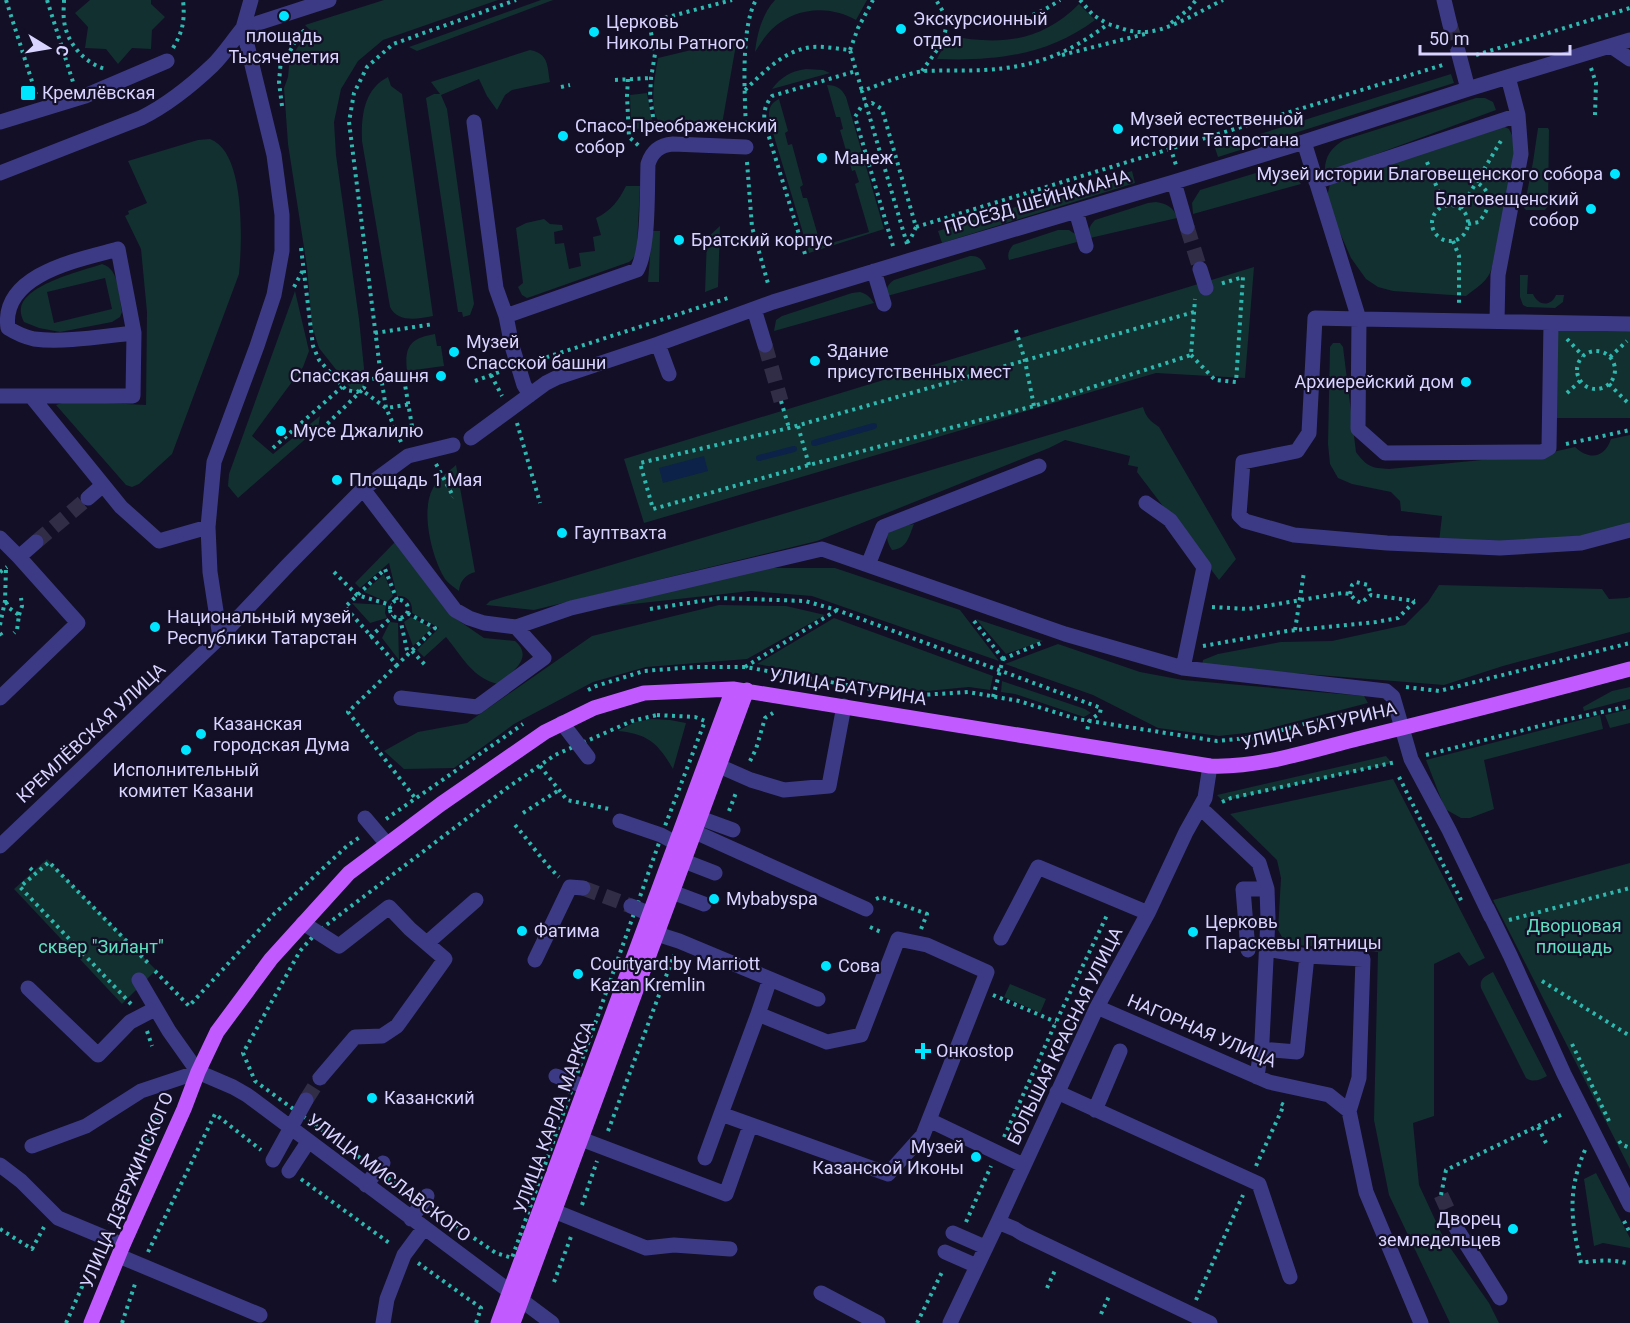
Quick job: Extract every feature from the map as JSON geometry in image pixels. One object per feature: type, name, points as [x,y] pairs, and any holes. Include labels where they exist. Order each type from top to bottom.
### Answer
[{"type":"main road","name":"УЛИЦА БАТУРИНА","points":[[198,1072],[218,1032],[271,959],[349,873],[441,804],[536,738],[594,708],[644,693],[740,690],[1225,767],[1274,759],[1630,669]]},
{"type":"main road","name":"УЛИЦА КАРЛА МАРКСА","points":[[498,1323],[515,1296],[554,1210],[719,766],[740,690]]},
{"type":"main road","name":"УЛИЦА КАРЛА МАРКСА","points":[[513,1323],[515,1296],[586,1087],[676,843],[740,690]]},
{"type":"main road","name":"УЛИЦА ДЗЕРЖИНСКОГО","points":[[93,1322],[198,1072]]},
{"type":"street","points":[[0,173],[156,111],[182,92],[213,64],[243,28],[251,0]]},
{"type":"street","points":[[243,28],[329,0]]},
{"type":"street","points":[[1444,0],[1450,25]]},
{"type":"street","points":[[220,637],[210,572],[208,527],[214,462],[274,296],[282,251],[282,215],[274,155],[243,28]]},
{"type":"street","name":"ПРОЕЗД ШЕЙНКМАНА","points":[[471,438],[556,378],[754,309],[1177,181],[1630,40]]},
{"type":"street","points":[[1611,46],[1630,59]]},
{"type":"street","points":[[1459,55],[1468,89]]},
{"type":"street","points":[[0,122],[79,98],[167,61]]},
{"type":"street","points":[[1497,321],[1498,275],[1521,154],[1518,115],[1508,77]]},
{"type":"street","points":[[1316,182],[1518,115]]},
{"type":"street","points":[[474,122],[496,288],[506,316],[524,386],[530,395]]},
{"type":"street","points":[[1304,142],[1359,319],[1358,429],[1385,453],[1542,452],[1549,448],[1551,323]]},
{"type":"street","points":[[506,316],[637,270],[641,263],[644,246],[648,164],[651,155],[659,148],[673,144],[746,147]]},
{"type":"street","points":[[1177,181],[1187,227]]},
{"type":"street","points":[[1076,211],[1086,246]]},
{"type":"street","points":[[0,396],[133,396],[134,333],[118,249],[42,270],[22,282],[10,294],[4,309],[4,319],[8,328],[33,339],[55,340],[134,333]]},
{"type":"street","points":[[1200,269],[1206,288]]},
{"type":"street","points":[[874,272],[884,304]]},
{"type":"street","points":[[754,309],[765,345]]},
{"type":"street","points":[[1630,324],[1315,318],[1309,433],[1297,450],[1243,462],[1239,515],[1245,521],[1294,535],[1387,543],[1500,548],[1581,543],[1630,530]]},
{"type":"street","points":[[658,344],[669,374]]},
{"type":"street","points":[[31,396],[122,507],[159,541],[208,527]]},
{"type":"street","name":"КРЕМЛЁВСКАЯ УЛИЦА","points":[[0,846],[220,637],[363,489],[408,456],[453,445]]},
{"type":"street","points":[[868,565],[883,527],[1039,465]]},
{"type":"street","points":[[88,498],[103,485]]},
{"type":"street","points":[[363,489],[455,610],[484,623],[516,627],[571,609],[822,549],[1065,634],[1183,668],[1386,691],[1393,697],[1411,759],[1472,876],[1564,1074],[1630,1205]]},
{"type":"street","points":[[1146,503],[1170,520],[1204,567],[1183,668]]},
{"type":"street","points":[[0,538],[78,623],[0,698]]},
{"type":"street","points":[[19,557],[36,542]]},
{"type":"street","points":[[401,698],[477,707],[544,658],[516,627]]},
{"type":"street","points":[[719,766],[742,777],[784,790],[830,786],[844,706]]},
{"type":"street","points":[[562,723],[588,757]]},
{"type":"street","name":"БОЛЬШАЯ КРАСНАЯ УЛИЦА","points":[[950,1323],[1097,1007],[1148,913],[1204,798],[1210,766]]},
{"type":"street","points":[[1209,810],[1259,863],[1267,889],[1268,918],[1257,1077]]},
{"type":"street","points":[[615,815],[676,843]]},
{"type":"street","points":[[365,818],[387,844]]},
{"type":"street","points":[[697,825],[728,829]]},
{"type":"street","points":[[697,825],[868,905]]},
{"type":"street","points":[[684,861],[715,873]]},
{"type":"street","points":[[1001,938],[1038,867],[1148,913]]},
{"type":"street","points":[[535,960],[576,887]]},
{"type":"street","points":[[1248,951],[1243,889],[1267,889]]},
{"type":"street","points":[[672,892],[704,904]]},
{"type":"street","points":[[427,943],[476,900]]},
{"type":"street","points":[[631,906],[650,914]]},
{"type":"street","points":[[303,923],[339,946],[389,907],[410,929],[445,959],[397,1026],[382,1036],[355,1036],[320,1078]]},
{"type":"street","points":[[657,934],[818,999]]},
{"type":"street","points":[[721,1114],[888,1174],[923,1135],[987,972],[927,945],[898,939],[861,1035],[827,1042],[758,1014]]},
{"type":"street","points":[[1266,950],[1307,956],[1363,959],[1359,1078],[1349,1111],[1366,1192],[1421,1323]]},
{"type":"street","points":[[1260,1049],[1297,1052],[1307,956]]},
{"type":"street","points":[[705,1158],[770,979]]},
{"type":"street","points":[[32,1146],[86,1126],[141,1091],[198,1072],[169,1031],[148,1012],[139,980]]},
{"type":"street","points":[[28,988],[98,1055],[130,1022],[148,1012]]},
{"type":"street","name":"НАГОРНАЯ УЛИЦА","points":[[1097,1007],[1269,1082],[1329,1095],[1349,1111]]},
{"type":"street","points":[[1095,1110],[1120,1051]]},
{"type":"street","name":"УЛИЦА МИСЛАВСКОГО","points":[[198,1072],[247,1095],[552,1323]]},
{"type":"street","points":[[556,1076],[586,1087]]},
{"type":"street","points":[[1057,1092],[1258,1184],[1290,1277]]},
{"type":"street","points":[[273,1159],[306,1100]]},
{"type":"street","points":[[928,1120],[1023,1165]]},
{"type":"street","points":[[581,1139],[726,1194],[750,1126]]},
{"type":"street","points":[[289,1171],[308,1142]]},
{"type":"street","points":[[366,1185],[383,1163]]},
{"type":"street","points":[[0,1165],[21,1181],[58,1218],[104,1237],[141,1265],[260,1315]]},
{"type":"street","points":[[382,1323],[387,1299],[427,1196]]},
{"type":"street","points":[[554,1210],[646,1248],[674,1245],[730,1249]]},
{"type":"street","points":[[998,1222],[1210,1323]]},
{"type":"street","points":[[1455,1226],[1500,1298]]},
{"type":"street","points":[[956,1234],[985,1247]]},
{"type":"street","points":[[948,1253],[977,1266]]},
{"type":"street","points":[[820,1293],[878,1323]]},
{"type":"path","points":[[6,0],[41,109]]},
{"type":"path","points":[[46,0],[79,98]]},
{"type":"path","points":[[64,0],[63,20],[69,39],[81,55]]},
{"type":"path","points":[[408,456],[386,408],[381,377],[349,122],[354,93],[367,67],[393,44],[516,0]]},
{"type":"path","points":[[654,123],[650,96],[655,54],[649,22],[732,0]]},
{"type":"path","points":[[873,0],[858,28],[850,50],[911,260]]},
{"type":"path","points":[[922,72],[941,41],[945,29],[945,16],[936,0]]},
{"type":"path","points":[[945,16],[977,24],[994,24],[1028,18],[1060,0]]},
{"type":"path","points":[[1080,0],[1093,15],[1108,24],[1142,33],[1158,31],[1189,9],[1196,0]]},
{"type":"path","points":[[862,91],[922,72],[1013,66],[1158,31],[1222,0]]},
{"type":"path","points":[[1476,55],[1630,8]]},
{"type":"path","points":[[1047,59],[1068,50],[1108,24]]},
{"type":"path","points":[[288,55],[298,36],[306,29]]},
{"type":"path","points":[[59,38],[68,34]]},
{"type":"path","points":[[745,91],[776,63],[799,50],[822,47],[850,50]]},
{"type":"path","points":[[1586,53],[1596,83],[1595,115]]},
{"type":"path","points":[[916,227],[1171,149],[1459,55]]},
{"type":"path","points":[[805,254],[764,117],[766,104],[772,96],[856,71]]},
{"type":"path","points":[[615,80],[651,78]]},
{"type":"path","points":[[628,79],[629,137],[645,152]]},
{"type":"path","points":[[561,87],[570,85]]},
{"type":"path","points":[[801,87],[803,92]]},
{"type":"path","points":[[872,103],[882,109],[916,227],[910,240],[893,246],[855,117],[861,106],[866,105],[872,103]]},
{"type":"path","points":[[1461,208],[1518,115]]},
{"type":"path","points":[[1168,140],[1177,181]]},
{"type":"path","points":[[1422,147],[1444,206]]},
{"type":"path","points":[[1468,224],[1479,222],[1488,211],[1489,198],[1485,187],[1476,182]]},
{"type":"path","points":[[1444,206],[1461,208],[1468,224],[1463,235],[1453,241],[1437,235],[1432,225],[1435,213],[1444,206]]},
{"type":"path","points":[[1453,241],[1459,256],[1459,320]]},
{"type":"path","points":[[304,269],[313,346],[320,360],[342,387],[353,393],[362,390]]},
{"type":"path","points":[[1191,356],[1034,406],[809,465],[653,510],[640,464],[798,426],[1194,312],[1191,356],[1215,380],[1236,382],[1243,277]]},
{"type":"path","points":[[475,381],[734,296]]},
{"type":"path","points":[[375,333],[434,324]]},
{"type":"path","points":[[1016,330],[1034,406]]},
{"type":"path","points":[[1610,357],[1630,338]]},
{"type":"path","points":[[1600,351],[1610,357],[1615,374],[1609,384],[1599,389],[1588,388],[1580,381],[1577,373],[1580,359],[1588,353],[1600,351]]},
{"type":"path","points":[[322,429],[362,390],[367,380],[403,373],[414,438],[425,436]]},
{"type":"path","points":[[492,375],[520,429],[540,503]]},
{"type":"path","points":[[1609,384],[1630,405]]},
{"type":"path","points":[[273,448],[342,387]]},
{"type":"path","points":[[362,390],[386,408],[410,404]]},
{"type":"path","points":[[781,401],[789,428]]},
{"type":"path","points":[[798,426],[809,465]]},
{"type":"path","points":[[1549,448],[1630,430]]},
{"type":"path","points":[[436,463],[452,497]]},
{"type":"path","points":[[0,626],[5,601],[6,567]]},
{"type":"path","points":[[397,600],[386,569],[345,607],[397,665]]},
{"type":"path","points":[[334,572],[357,595],[391,605]]},
{"type":"path","points":[[1295,630],[1304,572]]},
{"type":"path","points":[[1187,649],[1295,630],[1398,618],[1415,601],[1371,595],[1361,603],[1354,600],[1350,594],[1352,585],[1356,582],[1368,585],[1371,595]]},
{"type":"path","points":[[1196,606],[1248,609],[1342,593],[1350,594]]},
{"type":"path","points":[[956,596],[1003,659]]},
{"type":"path","points":[[14,633],[17,630],[22,606],[21,598]]},
{"type":"path","points":[[639,611],[720,598],[805,601],[837,610],[1101,708],[1100,713],[1089,721],[1019,701],[968,692],[921,695],[870,689],[745,667],[837,610]]},
{"type":"path","points":[[397,600],[406,603],[408,613],[405,617],[393,616],[390,611],[391,605],[397,600]]},
{"type":"path","points":[[5,601],[9,608],[19,615]]},
{"type":"path","points":[[408,613],[435,628],[348,712],[415,798]]},
{"type":"path","points":[[370,637],[393,616]]},
{"type":"path","points":[[400,618],[410,653],[427,667]]},
{"type":"path","points":[[993,697],[1003,659],[1065,634]]},
{"type":"path","points":[[1428,755],[1555,722],[1630,706]]},
{"type":"path","points":[[728,829],[742,777],[756,749],[765,718],[778,710]]},
{"type":"path","points":[[243,1053],[294,960],[317,932],[507,788],[555,755],[632,721],[657,715],[694,717],[705,721]]},
{"type":"path","points":[[1209,810],[1231,798],[1392,763]]},
{"type":"path","points":[[540,766],[567,800],[615,815]]},
{"type":"path","points":[[523,813],[559,790]]},
{"type":"path","points":[[515,825],[547,865],[576,887]]},
{"type":"path","points":[[148,1012],[20,887],[49,862],[189,1006]]},
{"type":"path","points":[[30,868],[35,873]]},
{"type":"path","points":[[1493,920],[1630,888]]},
{"type":"path","points":[[868,905],[881,897],[927,914],[916,944]]},
{"type":"path","points":[[956,1234],[997,1152],[1114,900]]},
{"type":"path","points":[[554,1282],[679,942]]},
{"type":"path","points":[[1540,980],[1630,1036]]},
{"type":"path","points":[[980,990],[1056,1022]]},
{"type":"path","points":[[1250,1181],[1284,1105],[1276,1102]]},
{"type":"path","points":[[1441,1195],[1446,1170],[1568,1111]]},
{"type":"path","points":[[66,1323],[160,1112]]},
{"type":"path","points":[[122,1323],[141,1265],[215,1114],[273,1159]]},
{"type":"path","points":[[1538,1126],[1546,1143]]},
{"type":"path","points":[[1586,1147],[1577,1171],[1572,1202],[1575,1239],[1581,1263],[1602,1260],[1630,1264]]},
{"type":"path","points":[[289,1171],[481,1308],[476,1323]]},
{"type":"path","points":[[1196,1302],[1237,1208]]},
{"type":"path","points":[[0,1229],[32,1249],[44,1227]]},
{"type":"path","points":[[917,1323],[948,1253]]},
{"type":"path","points":[[1101,1314],[1117,1280]]},
{"type":"green space","points":[[90,0],[151,0],[151,4],[165,17],[152,30],[151,49],[132,48],[118,64],[106,49],[85,48],[88,27],[75,13]]},
{"type":"green space","points":[[384,0],[498,0],[383,40],[358,61],[341,89],[334,122],[336,155],[365,378],[363,387],[353,391],[319,348],[312,326],[307,267],[288,144],[284,88],[289,66],[297,48],[310,30],[305,25]]},
{"type":"green space","points":[[541,0],[553,0],[417,51],[409,47]]},
{"type":"green space","points":[[775,0],[867,0],[856,20],[824,10],[791,16],[772,29],[755,52],[761,24]]},
{"type":"green space","points":[[1079,4],[1095,20],[1058,42],[1020,54],[1000,57],[937,59],[949,36],[985,40],[1018,38],[1049,27]]},
{"type":"green space","points":[[737,39],[721,130],[671,129],[663,126],[657,119],[653,99],[658,58]]},
{"type":"green space","points":[[530,50],[544,57],[550,82],[512,90],[505,95],[497,110],[479,79],[441,95],[447,109],[474,304],[470,315],[463,317],[462,312],[458,312],[426,98],[440,94],[431,82]]},
{"type":"green space","points":[[806,69],[823,70],[830,73],[772,89],[787,75]]},
{"type":"green space","points":[[1451,74],[1454,83],[1218,157],[1215,148]]},
{"type":"green space","points":[[388,77],[391,86],[402,94],[433,316],[421,318],[403,318],[390,307],[362,141],[363,113],[369,96],[380,82]]},
{"type":"green space","points":[[827,85],[839,88],[846,97],[884,229],[809,253],[770,123],[770,109],[779,99],[788,131],[785,133],[788,145],[792,144],[803,185],[800,187],[803,198],[807,198],[821,246],[869,232],[855,184],[859,182],[855,170],[852,171],[840,130],[843,129],[840,117],[836,117]]},
{"type":"green space","points":[[647,93],[653,126],[631,130],[630,95]]},
{"type":"green space","points":[[1476,98],[1485,98],[1493,102],[1496,110],[1325,173],[1329,154],[1344,140]]},
{"type":"green space","points":[[1503,126],[1509,129],[1512,135],[1515,156],[1492,267],[1485,280],[1466,296],[1393,291],[1378,287],[1366,279],[1351,258],[1326,201],[1330,184]]},
{"type":"green space","points":[[1538,128],[1549,130],[1548,206],[1545,210],[1526,210],[1524,208]]},
{"type":"green space","points":[[210,139],[222,147],[236,179],[241,221],[239,274],[172,454],[139,484],[132,487],[126,485],[56,405],[68,401],[146,405],[147,312],[141,249],[125,216],[129,214],[128,211],[147,203],[128,161],[198,140]]},
{"type":"green space","points":[[1269,169],[1288,171],[1301,184],[1193,214],[1192,203],[1200,190]]},
{"type":"green space","points":[[1132,171],[1135,183],[942,243],[938,231]]},
{"type":"green space","points":[[626,186],[640,186],[637,246],[633,259],[527,298],[522,295],[518,287],[523,283],[516,228],[544,219],[550,224],[562,225],[563,230],[554,232],[555,244],[564,243],[569,269],[581,266],[579,253],[595,251],[593,237],[601,235],[596,218],[614,205]]},
{"type":"green space","points":[[1156,202],[1170,207],[1177,218],[1090,238],[1091,224],[1095,220]]},
{"type":"green space","points":[[720,226],[718,287],[705,292],[707,238]]},
{"type":"green space","points":[[1058,230],[1069,230],[1075,234],[1077,242],[1009,260],[1009,252],[1013,245]]},
{"type":"green space","points":[[652,231],[660,231],[659,282],[648,282]]},
{"type":"green space","points":[[970,256],[981,259],[986,269],[887,296],[888,287],[894,280]]},
{"type":"green space","points":[[102,264],[112,271],[115,277],[122,312],[120,317],[112,322],[60,332],[24,322],[21,308],[33,292],[43,285]],"holes":[[[105,278],[112,309],[54,323],[47,292]]]},
{"type":"green space","points":[[1254,267],[1245,378],[1156,373],[644,523],[624,459]]},
{"type":"green space","points":[[1520,275],[1528,275],[1527,294],[1533,294],[1541,303],[1551,302],[1556,295],[1564,295],[1563,302],[1555,308],[1523,305],[1520,297]]},
{"type":"green space","points":[[295,291],[309,351],[303,367],[252,436],[273,454],[320,416],[318,428],[238,498],[228,486],[229,474]]},
{"type":"green space","points":[[860,292],[874,303],[774,331],[776,320],[782,316]]},
{"type":"green space","points":[[1557,331],[1630,331],[1630,418],[1557,418],[1551,411]]},
{"type":"green space","points":[[435,334],[437,346],[441,346],[444,366],[407,371],[407,355],[411,345],[420,338]]},
{"type":"green space","points":[[1333,343],[1340,343],[1343,347],[1356,452],[1367,464],[1389,469],[1544,454],[1575,447],[1586,454],[1596,455],[1604,451],[1611,439],[1630,435],[1630,523],[1596,533],[1524,546],[1439,542],[1442,516],[1401,511],[1400,501],[1391,492],[1352,484],[1338,478],[1330,464],[1328,444],[1330,347]]},
{"type":"green space","points":[[1143,407],[1153,423],[1159,427],[1236,559],[1219,580],[1137,472],[1138,467],[1128,465],[1130,456],[1065,440],[817,541],[534,610],[486,605],[490,601]]},
{"type":"green space","points":[[456,465],[475,572],[464,579],[459,591],[447,581],[440,570],[432,547],[428,521],[429,498],[433,488]]},
{"type":"green space","points":[[914,524],[904,544],[892,550],[887,538],[889,533],[896,528]]},
{"type":"green space","points":[[395,542],[449,614],[484,638],[515,641],[521,647],[523,653],[519,665],[498,684],[475,672],[446,637],[424,657],[417,650],[439,628],[412,613],[409,600],[397,596],[389,563],[360,588],[355,583]]},
{"type":"green space","points":[[751,568],[835,568],[960,610],[999,661],[812,596],[751,591],[587,609]]},
{"type":"green space","points":[[384,574],[393,596],[387,602],[364,592]]},
{"type":"green space","points":[[1439,585],[1602,589],[1609,599],[1630,597],[1630,632],[1503,666],[1444,685],[1202,666],[1203,660],[1218,654],[1281,642],[1332,641],[1405,625],[1428,602]]},
{"type":"green space","points":[[352,603],[386,605],[387,618],[370,623]]},
{"type":"green space","points":[[719,605],[786,606],[825,615],[747,659],[646,667],[593,682],[514,724],[454,768],[404,769],[384,751],[418,732],[467,723],[592,636]]},
{"type":"green space","points":[[411,617],[432,628],[413,646],[404,622]]},
{"type":"green space","points":[[834,618],[993,676],[990,690],[969,687],[927,691],[882,686],[757,664]]},
{"type":"green space","points":[[976,619],[1043,641],[1006,654]]},
{"type":"green space","points":[[390,622],[398,623],[399,660],[382,638]]},
{"type":"green space","points":[[1058,644],[1140,672],[1183,680],[1364,696],[1368,703],[1255,732],[1219,736],[1158,728],[1093,695],[1005,664]]},
{"type":"green space","points":[[1002,681],[1091,713],[1084,717],[1015,694],[1001,692]]},
{"type":"green space","points":[[1630,687],[1630,699],[1584,711],[1583,707],[1612,691]]},
{"type":"green space","points":[[1630,709],[1630,723],[1610,728],[1605,715]]},
{"type":"green space","points":[[1600,715],[1603,729],[1484,760],[1494,809],[1470,818],[1461,818],[1445,809],[1426,760]]},
{"type":"green space","points":[[652,719],[686,723],[673,769],[651,741],[645,737],[618,731],[635,722]]},
{"type":"green space","points":[[1386,756],[1392,763],[1223,801],[1217,795]]},
{"type":"green space","points":[[1393,779],[1485,958],[1469,966],[1459,952],[1434,964],[1434,1116],[1413,1123],[1419,1185],[1444,1239],[1489,1303],[1499,1323],[1450,1323],[1389,1195],[1374,1120],[1378,952],[1286,944],[1278,930],[1281,878],[1277,860],[1230,814]]},
{"type":"green space","name":"сквер \"Зилант\"","points":[[47,859],[156,970],[122,1004],[14,889]]},
{"type":"green space","name":"Дворцовая площадь","points":[[1630,863],[1630,1169],[1493,900]]},
{"type":"green space","points":[[1493,972],[1547,1076],[1542,1079],[1534,1081],[1526,1078],[1481,988],[1482,980]]},
{"type":"green space","points":[[1010,984],[1046,999],[1040,1013],[1004,997]]},
{"type":"green space","points":[[1596,1173],[1630,1238],[1630,1248],[1603,1243],[1594,1246],[1584,1179]]},
{"type":"water","points":[[704,456],[708,471],[663,483],[659,468]]},
{"type":"waterway","points":[[814,443],[874,426]]},
{"type":"waterway","points":[[759,458],[794,449]]},
{"type":"tunnel","points":[[1450,25],[1458,51]]},
{"type":"tunnel","points":[[1187,227],[1200,269]]},
{"type":"tunnel","points":[[765,345],[781,401]]},
{"type":"tunnel","points":[[36,542],[88,498]]},
{"type":"tunnel","points":[[583,888],[631,906]]},
{"type":"tunnel","points":[[306,1100],[320,1078]]},
{"type":"tunnel","points":[[1441,1195],[1455,1226]]},
{"type":"place","name":"площадь Тысячелетия","points":[[284,16]]},
{"type":"place","name":"Экскурсионный отдел","points":[[901,29]]},
{"type":"place","name":"Церковь Николы Ратного","points":[[594,32]]},
{"type":"place","name":"Кремлёвская","points":[[28,93]]},
{"type":"place","name":"Музей естественной истории Татарстана","points":[[1118,129]]},
{"type":"place","name":"Спасо-Преображенский собор","points":[[563,136]]},
{"type":"place","name":"Манеж","points":[[822,158]]},
{"type":"place","name":"Музей истории Благовещенского собора","points":[[1615,174]]},
{"type":"place","name":"Благовещенский собор","points":[[1591,209]]},
{"type":"place","name":"Братский корпус","points":[[679,240]]},
{"type":"place","name":"Музей Спасской башни","points":[[454,352]]},
{"type":"place","name":"Здание присутственных мест","points":[[815,361]]},
{"type":"place","name":"Спасская башня","points":[[441,376]]},
{"type":"place","name":"Архиерейский дом","points":[[1466,382]]},
{"type":"place","name":"Мусе Джалилю","points":[[281,431]]},
{"type":"place","name":"Площадь 1 Мая","points":[[337,480]]},
{"type":"place","name":"Гауптвахта","points":[[562,533]]},
{"type":"place","name":"Национальный музей Республики Татарстан","points":[[155,627]]},
{"type":"place","name":"Казанская городская Дума","points":[[201,734]]},
{"type":"place","name":"Исполнительный комитет Казани","points":[[186,750]]},
{"type":"place","name":"Mybabyspa","points":[[714,899]]},
{"type":"place","name":"Фатима","points":[[522,931]]},
{"type":"place","name":"Церковь Параскевы Пятницы","points":[[1193,932]]},
{"type":"place","name":"Сова","points":[[826,966]]},
{"type":"place","name":"Courtyard by Marriott Kazan Kremlin","points":[[578,974]]},
{"type":"place","name":"Онкоstop","points":[[923,1051]]},
{"type":"place","name":"Казанский","points":[[372,1098]]},
{"type":"place","name":"Музей Казанской Иконы","points":[[976,1157]]},
{"type":"place","name":"Дворец земледельцев","points":[[1513,1229]]}]
